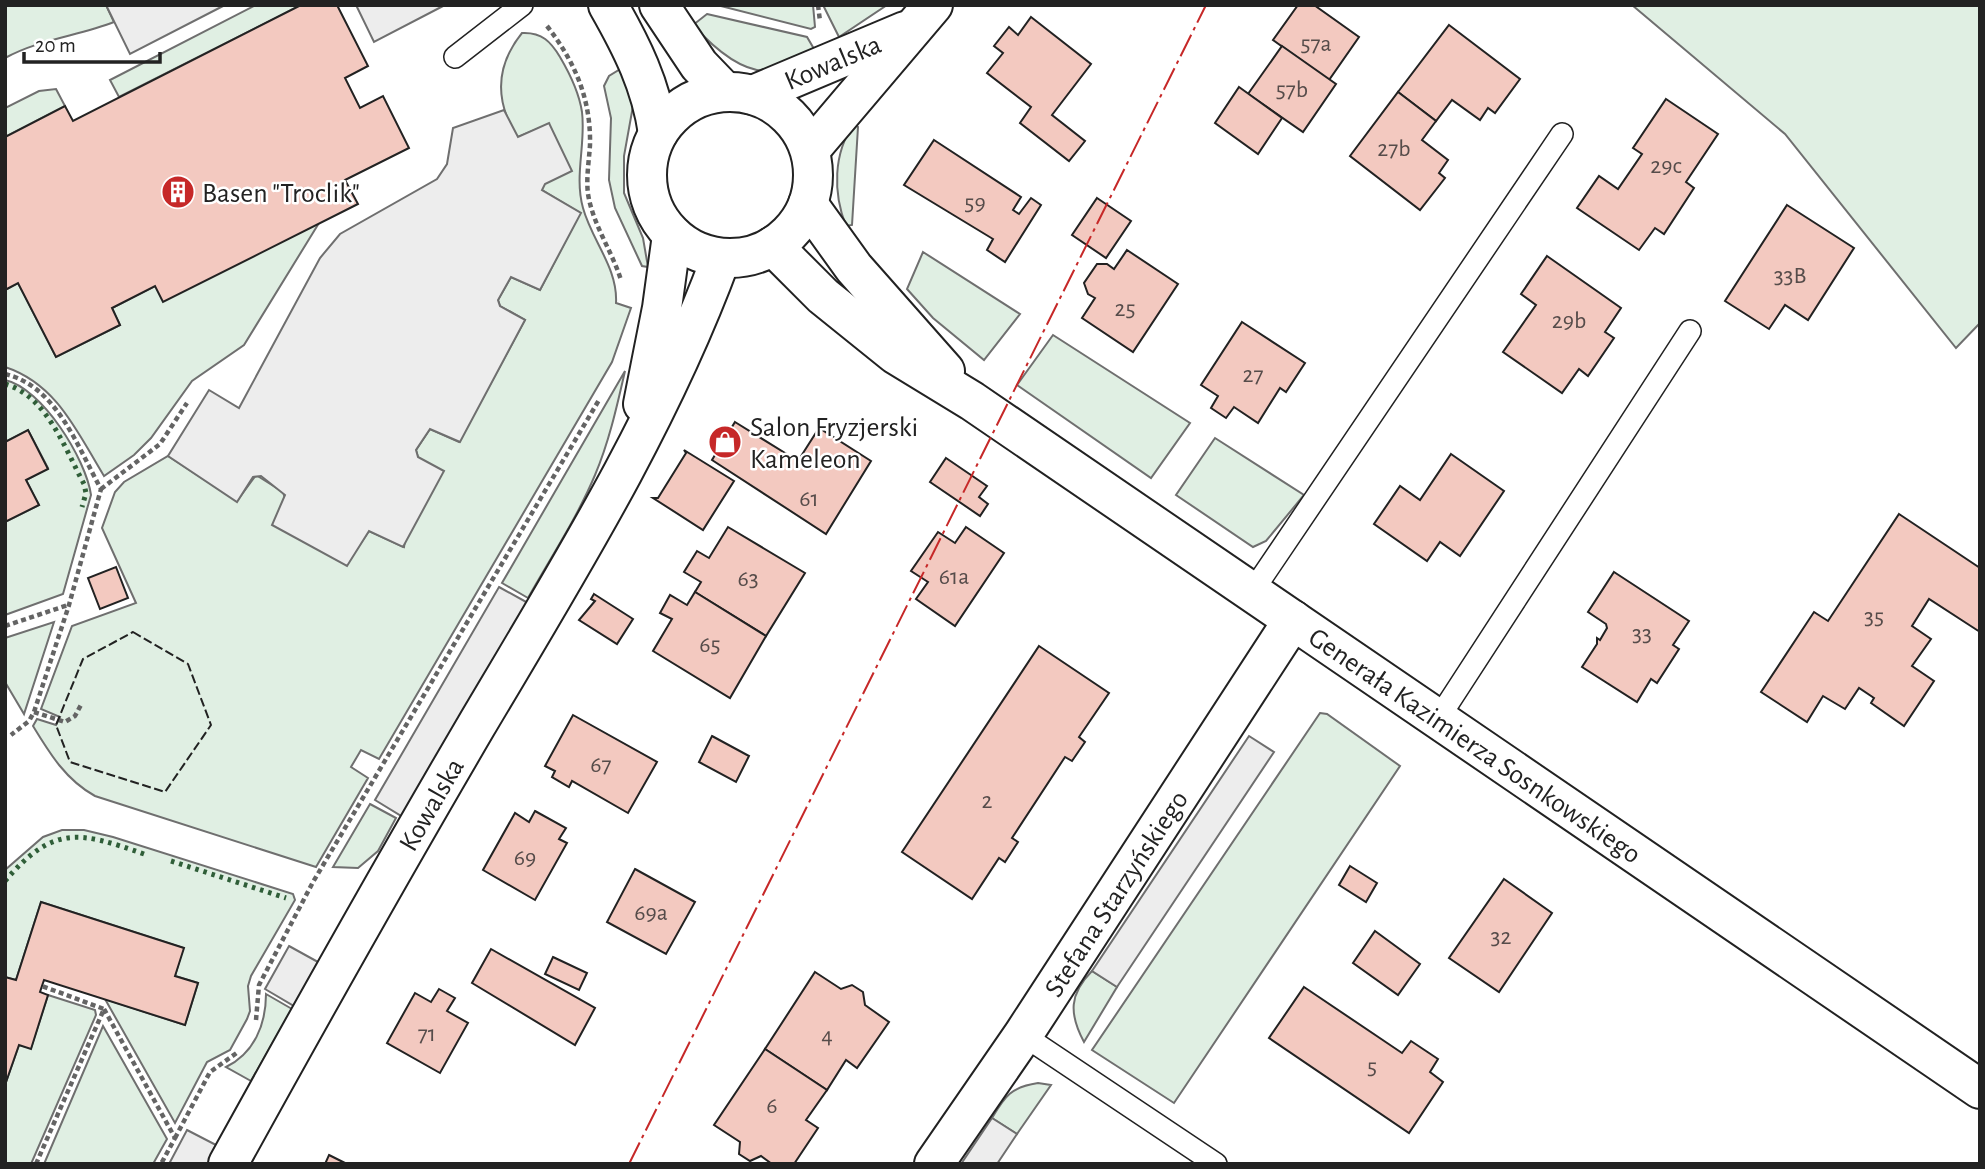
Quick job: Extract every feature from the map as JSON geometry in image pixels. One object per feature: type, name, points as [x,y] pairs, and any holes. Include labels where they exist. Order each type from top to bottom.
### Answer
[{"type":"street","points":[[608,5],[645,74],[658,133]]},
{"type":"street","points":[[659,5],[699,65],[739,93],[778,106],[797,126],[810,150],[813,177],[808,204],[794,228],[773,246],[748,257],[721,258],[695,250],[672,235],[656,213],[648,187],[648,159],[658,133],[675,112],[699,98],[739,93]]},
{"type":"street","name":"Kowalska","points":[[739,93],[838,61],[922,17]]},
{"type":"street","name":"Kowalska","points":[[810,150],[922,17]]},
{"type":"street","name":"Generała Kazimierza Sosnkowskiego","points":[[808,204],[853,268],[972,401]]},
{"type":"street","name":"Kowalska","points":[[635,447],[663,308],[672,235]]},
{"type":"street","name":"Generała Kazimierza Sosnkowskiego","points":[[773,246],[823,296],[895,354],[972,401],[1980,1089]]},
{"type":"street","name":"Kowalska","points":[[228,1164],[336,967],[605,508],[691,339],[721,258]]},
{"type":"street","name":"Stefana Starzyńskiego","points":[[934,1164],[1023,1035],[1293,620]]},
{"type":"lane","points":[[455,57],[522,5]]},
{"type":"lane","points":[[1252,592],[1562,134]]},
{"type":"lane","points":[[1438,719],[1690,331]]},
{"type":"lane","points":[[1023,1035],[1216,1164]]},
{"type":"path","points":[[5,374],[39,390],[57,411],[101,489]]},
{"type":"path","points":[[255,1023],[258,985],[313,882],[603,393]]},
{"type":"path","points":[[11,735],[29,721],[34,712],[69,605],[101,489],[160,444],[187,403]]},
{"type":"path","points":[[5,626],[69,605]]},
{"type":"path","points":[[34,712],[65,722],[75,716],[82,703]]},
{"type":"path","points":[[42,986],[104,1009],[175,1139]]},
{"type":"path","points":[[36,1164],[104,1009]]},
{"type":"path","points":[[161,1164],[210,1072],[232,1057],[244,1042]]},
{"type":"green space","points":[[5,5],[106,5],[114,22],[32,46],[5,58]]},
{"type":"green space","points":[[256,5],[301,5],[119,97],[110,80]]},
{"type":"green space","points":[[717,5],[813,5],[815,27],[811,29]]},
{"type":"green space","points":[[823,5],[887,5],[839,37]]},
{"type":"green space","points":[[1632,5],[1980,5],[1980,323],[1956,348],[1785,134]]},
{"type":"green space","points":[[707,14],[807,37],[817,54],[776,70],[753,69],[719,50],[693,25]]},
{"type":"green space","points":[[522,33],[540,36],[553,47],[579,97],[583,124],[580,184],[583,208],[609,266],[616,290],[616,303],[631,308],[612,362],[379,759],[361,750],[351,767],[368,778],[316,867],[95,796],[67,774],[33,726],[37,719],[56,725],[60,717],[41,709],[72,626],[136,603],[102,528],[115,492],[124,482],[168,456],[237,501],[256,475],[283,492],[285,498],[346,565],[369,531],[404,547],[418,457],[416,450],[430,429],[459,442],[525,320],[500,306],[498,300],[511,277],[540,290],[580,213],[542,190],[549,124],[518,137],[503,106],[502,73],[509,53]]},
{"type":"green space","points":[[622,68],[633,106],[624,156],[624,193],[643,238],[648,267],[642,266],[615,208],[609,180],[611,118],[604,86],[609,76]]},
{"type":"green space","points":[[56,89],[65,106],[5,137],[5,108],[39,91]]},
{"type":"green space","points":[[854,124],[858,127],[852,225],[846,226],[839,200],[837,174],[842,148]]},
{"type":"green space","points":[[319,223],[244,345],[192,381],[151,438],[134,455],[104,476],[75,427],[52,397],[39,385],[5,367],[5,290],[18,283],[56,357],[120,325],[112,308],[155,286]]},
{"type":"green space","points":[[923,252],[1020,314],[984,360],[933,318],[907,289]]},
{"type":"green space","points":[[1053,335],[1190,423],[1151,478],[1017,385]]},
{"type":"green space","points":[[625,371],[609,437],[595,475],[572,522],[528,598],[502,583]]},
{"type":"green space","points":[[5,380],[33,396],[60,427],[81,463],[91,495],[63,594],[5,615],[5,522],[39,505],[26,480],[48,468],[28,430],[5,442]]},
{"type":"green space","points":[[1215,438],[1304,495],[1266,541],[1253,547],[1176,495]]},
{"type":"green space","points":[[54,622],[24,714],[5,682],[5,638]]},
{"type":"green space","points":[[1320,713],[1327,714],[1400,766],[1174,1103],[1092,1050]]},
{"type":"green space","points":[[370,804],[396,818],[378,851],[358,868],[333,867]]},
{"type":"green space","points":[[62,830],[84,830],[113,837],[293,894],[295,900],[251,976],[248,986],[250,1011],[247,1019],[230,1050],[207,1062],[175,1123],[105,999],[185,1025],[198,983],[175,976],[183,948],[41,902],[16,980],[5,977],[5,870],[43,837]]},
{"type":"green space","points":[[1092,971],[1117,987],[1084,1042],[1074,1013],[1075,996]]},
{"type":"green space","points":[[266,994],[292,1009],[251,1081],[226,1067],[244,1054],[256,1037],[264,1017]]},
{"type":"green space","points":[[48,995],[95,1010],[96,1015],[31,1164],[5,1164],[5,1085],[19,1045],[31,1048]]},
{"type":"green space","points":[[103,1026],[167,1139],[153,1164],[44,1164]]},
{"type":"green space","points":[[1038,1083],[1051,1085],[1017,1134],[992,1118],[1015,1090]]},
{"type":"shaded area","points":[[106,5],[225,5],[130,54]]},
{"type":"shaded area","points":[[356,5],[445,5],[374,42]]},
{"type":"shaded area","points":[[504,110],[518,137],[549,123],[572,171],[545,184],[542,190],[581,213],[540,290],[511,277],[498,300],[500,306],[525,320],[460,442],[430,429],[416,450],[418,457],[444,471],[403,547],[369,531],[347,566],[272,525],[285,495],[261,476],[253,477],[237,502],[168,456],[209,390],[239,408],[320,258],[340,234],[437,179],[447,164],[453,128]]},
{"type":"shaded area","points":[[499,587],[528,603],[403,817],[375,800]]},
{"type":"shaded area","points":[[1249,736],[1274,752],[1117,987],[1092,971]]},
{"type":"shaded area","points":[[289,946],[318,962],[294,1006],[265,989]]},
{"type":"shaded area","points":[[992,1118],[1017,1134],[997,1164],[961,1164]]},
{"type":"shaded area","points":[[187,1130],[218,1146],[209,1164],[169,1164]]},
{"type":"building","name":"Basen \"Troclik\"","points":[[301,5],[337,5],[368,66],[345,78],[360,108],[383,96],[409,148],[345,180],[358,204],[163,302],[155,286],[112,308],[120,325],[56,357],[18,283],[5,290],[5,137],[65,106],[73,121]]},
{"type":"building","points":[[1298,5],[1314,5],[1359,37],[1329,80],[1273,40]]},
{"type":"building","points":[[1031,17],[1091,64],[1052,115],[1085,141],[1069,161],[1020,123],[1031,107],[987,73],[1003,53],[994,46],[1009,27],[1018,35]]},
{"type":"building","points":[[1449,25],[1520,79],[1495,113],[1488,108],[1480,120],[1452,100],[1436,121],[1398,92]]},
{"type":"building","points":[[1282,46],[1336,84],[1303,132],[1248,94]]},
{"type":"building","points":[[1239,87],[1282,118],[1258,154],[1215,123]]},
{"type":"building","points":[[1398,92],[1436,121],[1422,140],[1448,160],[1439,173],[1445,178],[1420,210],[1350,156]]},
{"type":"building","points":[[1666,99],[1718,134],[1686,182],[1694,188],[1664,234],[1655,228],[1639,250],[1577,208],[1599,176],[1618,189],[1642,154],[1633,148]]},
{"type":"building","points":[[934,140],[1021,197],[1013,210],[1019,214],[1031,198],[1041,205],[1005,262],[987,250],[993,239],[904,185]]},
{"type":"building","points":[[1097,198],[1131,221],[1106,258],[1072,235]]},
{"type":"building","points":[[1787,205],[1854,248],[1808,320],[1785,305],[1769,329],[1725,301]]},
{"type":"building","points":[[1127,250],[1178,284],[1133,352],[1082,318],[1095,298],[1088,294],[1084,283],[1097,264],[1107,264],[1114,269]]},
{"type":"building","points":[[1547,256],[1621,308],[1605,332],[1614,338],[1588,376],[1579,369],[1562,393],[1503,352],[1536,305],[1521,294]]},
{"type":"building","points":[[1242,322],[1305,363],[1286,392],[1280,388],[1258,423],[1234,407],[1226,418],[1211,408],[1218,396],[1201,385]]},
{"type":"building","points":[[735,422],[798,461],[819,428],[871,461],[826,534],[712,460]]},
{"type":"building","points":[[28,430],[48,469],[26,480],[39,505],[5,522],[5,442]]},
{"type":"building","points":[[684,450],[734,481],[703,530],[653,498],[658,498],[686,453]]},
{"type":"building","points":[[1451,454],[1504,491],[1460,556],[1440,542],[1427,561],[1374,524],[1400,486],[1420,500]]},
{"type":"building","points":[[946,458],[987,486],[979,497],[988,504],[980,516],[930,482]]},
{"type":"building","points":[[1899,514],[1980,568],[1980,632],[1929,599],[1912,626],[1931,639],[1912,666],[1934,681],[1904,726],[1871,703],[1874,698],[1859,688],[1845,709],[1823,696],[1807,722],[1761,692],[1814,612],[1828,621]]},
{"type":"building","points":[[728,527],[805,573],[766,636],[695,592],[701,582],[684,572],[697,551],[709,558]]},
{"type":"building","points":[[966,527],[1004,553],[955,626],[916,599],[928,582],[911,571],[938,532],[955,543]]},
{"type":"building","points":[[116,567],[128,598],[100,609],[88,578]]},
{"type":"building","points":[[1614,572],[1689,621],[1673,645],[1679,649],[1657,683],[1651,679],[1637,702],[1582,667],[1597,644],[1597,638],[1600,640],[1607,628],[1606,624],[1588,612]]},
{"type":"building","points":[[695,592],[766,636],[730,698],[653,651],[672,619],[660,613],[670,595],[687,605]]},
{"type":"building","points":[[594,594],[633,619],[617,644],[579,620],[595,601],[591,599]]},
{"type":"building","points":[[1039,646],[1109,693],[1079,737],[1085,742],[1072,761],[1065,757],[1012,838],[1018,842],[1005,862],[999,858],[972,899],[902,852]]},
{"type":"building","points":[[573,715],[657,762],[628,813],[572,781],[569,787],[552,777],[555,771],[545,766]]},
{"type":"building","points":[[712,736],[749,756],[736,782],[699,762]]},
{"type":"building","points":[[535,811],[566,828],[559,839],[567,843],[535,900],[483,870],[515,813],[529,822]]},
{"type":"building","points":[[1350,866],[1377,883],[1366,902],[1339,885]]},
{"type":"building","points":[[635,869],[695,902],[666,954],[607,922]]},
{"type":"building","points":[[1504,879],[1552,913],[1499,992],[1449,958]]},
{"type":"building","points":[[41,902],[184,948],[175,976],[198,983],[185,1025],[44,980],[40,992],[48,995],[31,1049],[19,1045],[5,1085],[5,977],[16,980]]},
{"type":"building","points":[[1375,931],[1420,964],[1398,995],[1353,963]]},
{"type":"building","points":[[491,949],[595,1008],[575,1045],[472,983]]},
{"type":"building","points":[[553,957],[587,973],[579,990],[545,974]]},
{"type":"building","points":[[815,972],[841,989],[852,985],[863,992],[865,1005],[889,1022],[857,1068],[846,1060],[827,1090],[765,1049]]},
{"type":"building","points":[[1304,987],[1402,1053],[1411,1041],[1438,1059],[1430,1072],[1443,1082],[1409,1133],[1269,1038]]},
{"type":"building","points":[[439,989],[455,998],[447,1011],[468,1023],[440,1073],[387,1043],[415,993],[431,1002]]},
{"type":"building","points":[[765,1049],[827,1090],[806,1120],[818,1128],[794,1164],[772,1164],[761,1156],[750,1161],[739,1154],[740,1142],[714,1125]]},
{"type":"building","points":[[329,1155],[347,1164],[325,1164]]},
{"type":"hedge","points":[[5,384],[20,390],[32,400],[53,425],[84,484],[86,493],[82,507]]},
{"type":"hedge","points":[[5,881],[38,850],[68,838],[102,841],[144,854]]},
{"type":"hedge","points":[[171,861],[286,898]]},
{"type":"fence","points":[[133,632],[188,664],[211,725],[165,792],[70,762],[56,725],[83,659],[133,632]]},
{"type":"power","points":[[629,1164],[1206,5]]},
{"type":"place","name":"Basen \"Troclik\"","points":[[178,192]]},
{"type":"place","name":"Salon Fryzjerski Kameleon","points":[[725,442]]}]
